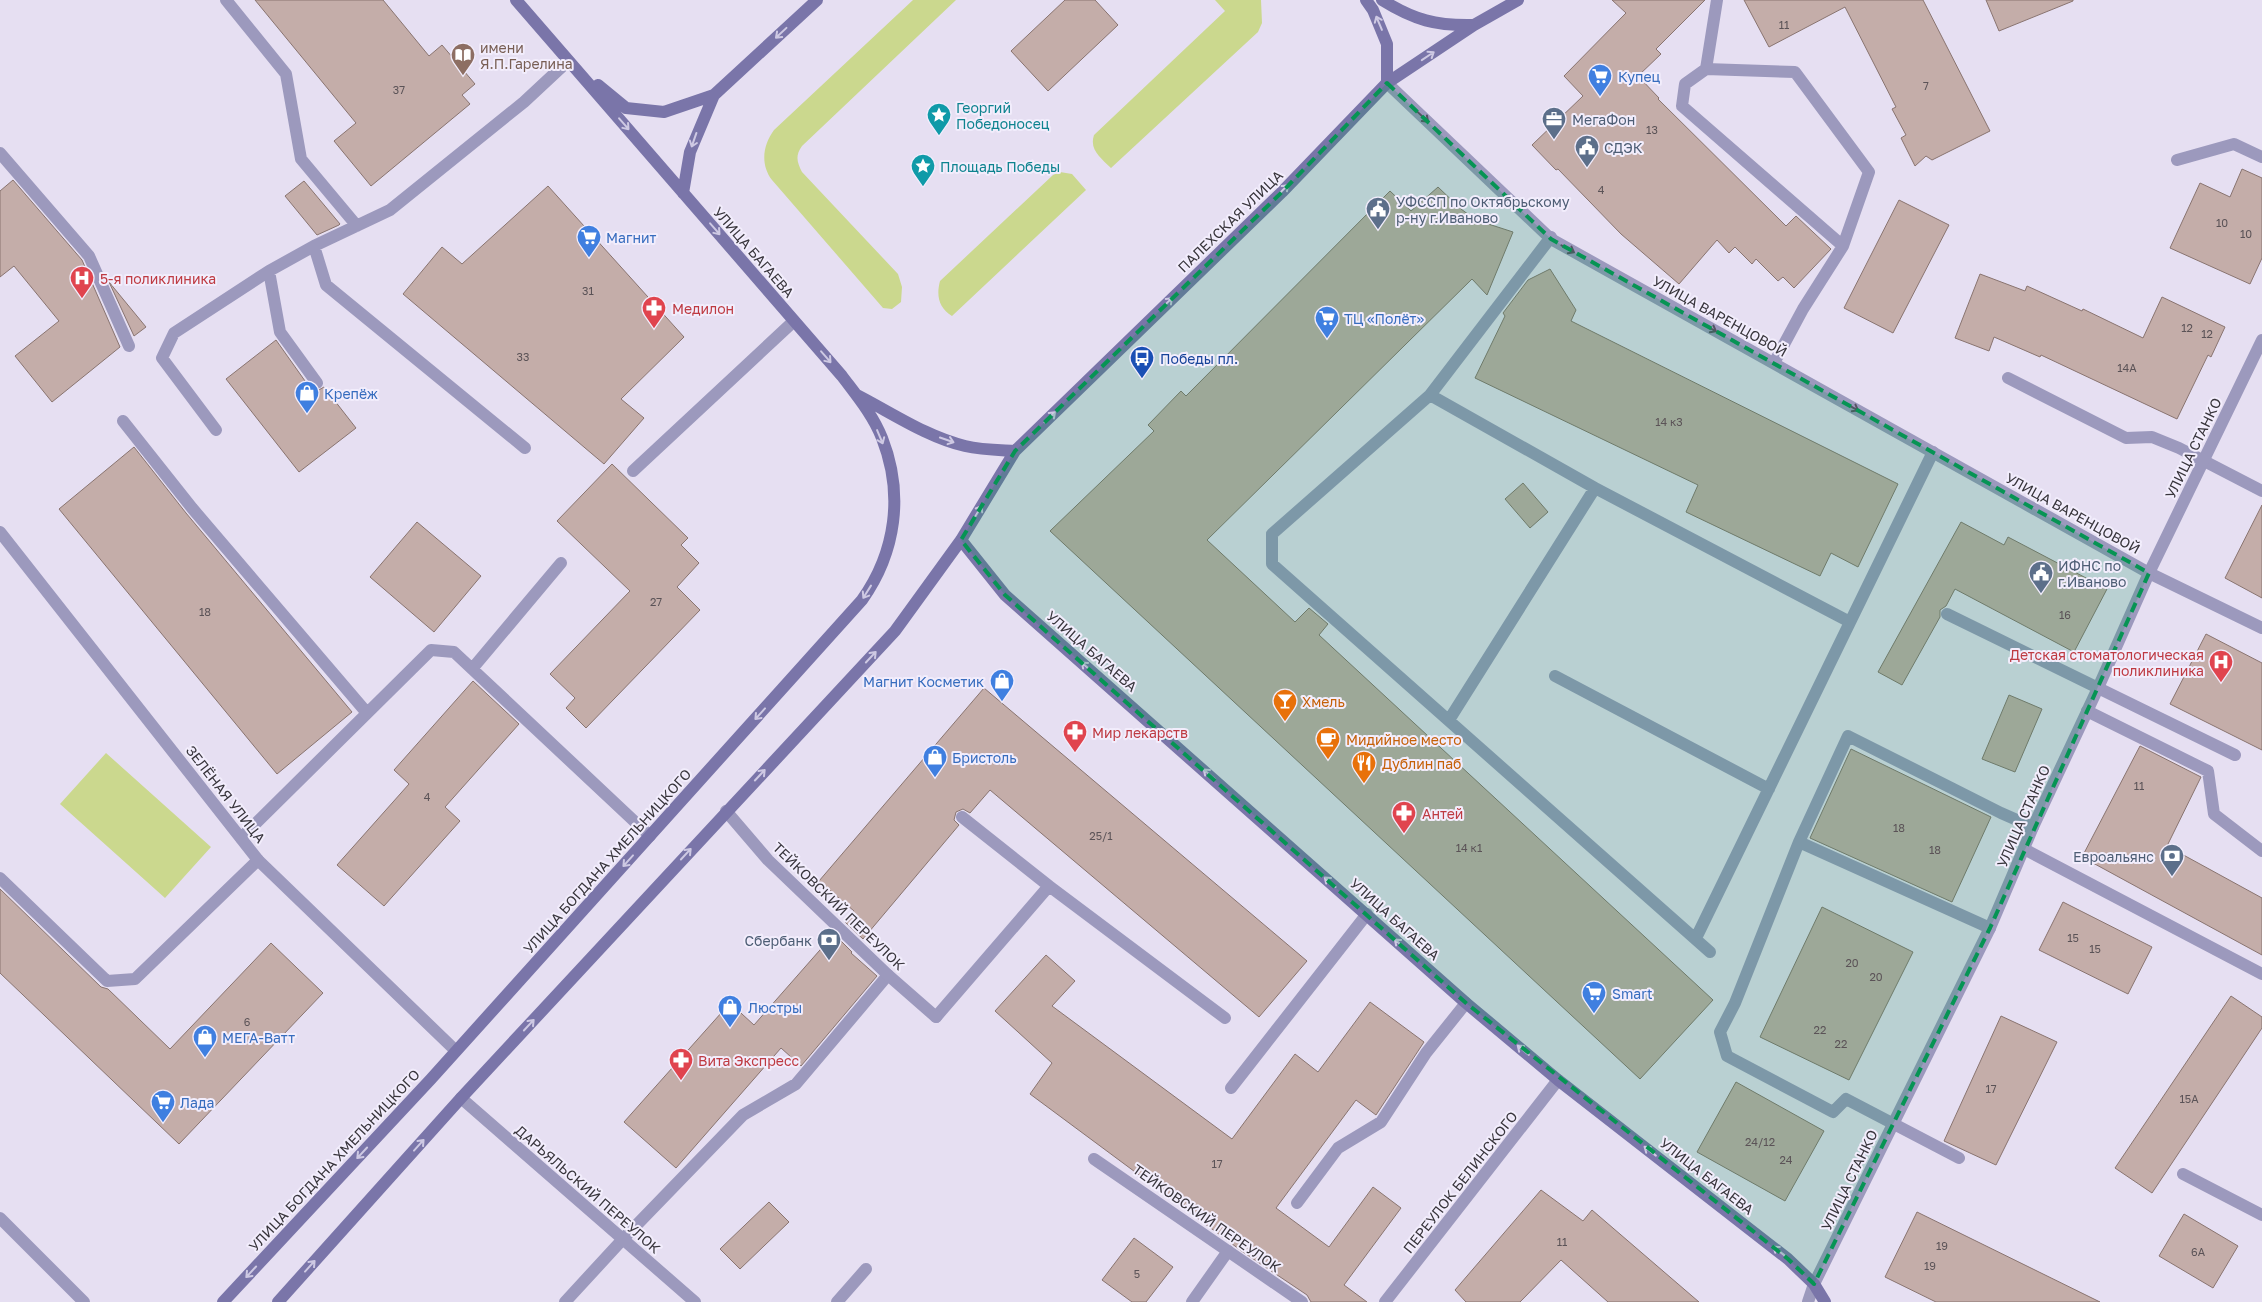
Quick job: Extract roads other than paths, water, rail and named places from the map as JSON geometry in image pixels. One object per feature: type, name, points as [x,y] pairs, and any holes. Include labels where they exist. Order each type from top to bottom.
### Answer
[{"type":"main road","name":"УЛИЦА БАГАЕВА","points":[[516,0],[856,395],[940,438],[981,449],[1015,451]]},
{"type":"main road","points":[[568,61],[626,108],[664,112],[714,95],[817,0]]},
{"type":"main road","points":[[1366,0],[1373,10],[1387,44],[1387,83]]},
{"type":"main road","name":"ПАЛЕХСКАЯ УЛИЦА","points":[[1382,0],[1413,17],[1446,25],[1474,25]]},
{"type":"main road","name":"ПАЛЕХСКАЯ УЛИЦА","points":[[1015,451],[1282,192],[1387,83],[1474,25],[1518,0]]},
{"type":"main road","points":[[683,193],[690,152],[714,95]]},
{"type":"main road","name":"УЛИЦА БОГДАНА ХМЕЛЬНИЦКОГО","points":[[223,1302],[456,1050],[862,600],[882,566],[891,541],[894,514],[889,462],[882,438],[870,415],[856,395]]},
{"type":"main road","points":[[278,1302],[462,1098],[726,811],[895,631],[961,540],[1015,451]]},
{"type":"main road","name":"УЛИЦА БАГАЕВА","points":[[961,540],[1005,595],[1466,1003],[1558,1080],[1788,1259],[1814,1284],[1825,1302]]},
{"type":"street","points":[[226,0],[286,74],[301,159],[357,226]]},
{"type":"street","points":[[1706,69],[1716,0]]},
{"type":"street","points":[[216,430],[162,358],[174,333],[268,271],[314,246],[390,210],[524,102],[568,61]]},
{"type":"street","points":[[1774,363],[1803,309],[1843,246],[1869,172],[1795,72],[1706,69],[1685,84],[1682,106],[1843,246]]},
{"type":"street","name":"УЛИЦА ВАРЕНЦОВОЙ","points":[[1387,83],[1551,239],[2148,573],[2262,628]]},
{"type":"street","points":[[2177,160],[2234,144],[2262,157]]},
{"type":"street","points":[[0,153],[89,256],[129,346]]},
{"type":"street","points":[[1551,237],[1430,395],[1272,534],[1272,564],[1710,952]]},
{"type":"street","points":[[314,246],[326,286],[525,448]]},
{"type":"street","points":[[268,271],[280,332],[317,383]]},
{"type":"street","points":[[633,471],[794,321]]},
{"type":"street","name":"УЛИЦА СТАНКО","points":[[1808,1302],[1814,1284],[1990,928],[2033,827],[2098,688],[2148,573],[2262,340]]},
{"type":"street","points":[[2008,378],[2126,438],[2152,437],[2262,491]]},
{"type":"street","points":[[1430,395],[1595,488],[1850,622]]},
{"type":"street","points":[[123,421],[192,508],[367,714]]},
{"type":"street","points":[[1696,938],[1933,452]]},
{"type":"street","points":[[1449,720],[1595,488]]},
{"type":"street","name":"ЗЕЛЁНАЯ УЛИЦА","points":[[1,535],[258,860],[456,1050]]},
{"type":"street","points":[[472,669],[561,563]]},
{"type":"street","points":[[1947,614],[2235,755]]},
{"type":"street","points":[[241,838],[431,650],[454,652],[650,836]]},
{"type":"street","points":[[1555,676],[1769,788]]},
{"type":"street","points":[[2087,711],[2208,771],[2214,814],[2262,851]]},
{"type":"street","points":[[1959,1158],[1846,1099],[1833,1112],[1727,1056],[1720,1032],[1735,1003],[1799,842],[1848,736],[2033,827]]},
{"type":"street","name":"ТЕЙКОВСКИЙ ПЕРЕУЛОК","points":[[726,811],[768,860],[888,975],[936,1017],[1049,886]]},
{"type":"street","points":[[962,817],[1049,886],[1225,1018]]},
{"type":"street","points":[[1799,842],[1990,928]]},
{"type":"street","points":[[2024,849],[2262,974]]},
{"type":"street","points":[[0,878],[107,981],[116,981],[135,979],[258,860]]},
{"type":"street","points":[[1232,1088],[1367,914]]},
{"type":"street","points":[[565,1302],[743,1115],[796,1084],[888,975]]},
{"type":"street","points":[[1298,1204],[1338,1148],[1381,1122],[1426,1053],[1466,1003]]},
{"type":"street","name":"ПЕРЕУЛОК БЕЛИНСКОГО","points":[[1385,1302],[1558,1080]]},
{"type":"street","name":"ДАРЬЯЛЬСКИЙ ПЕРЕУЛОК","points":[[462,1098],[696,1302]]},
{"type":"street","name":"ТЕЙКОВСКИЙ ПЕРЕУЛОК","points":[[1094,1159],[1302,1302]]},
{"type":"street","points":[[2183,1174],[2262,1215]]},
{"type":"street","points":[[0,1218],[84,1302]]},
{"type":"street","points":[[1192,1302],[1228,1251]]},
{"type":"street","points":[[837,1302],[866,1269]]},
{"type":"place","name":"имени Я.П.Гарелина","points":[[463,76]]},
{"type":"place","name":"Купец","points":[[1600,97]]},
{"type":"place","name":"Георгий Победоносец","points":[[939,136]]},
{"type":"place","name":"МегаФон","points":[[1554,140]]},
{"type":"place","name":"СДЭК","points":[[1587,168]]},
{"type":"place","name":"Площадь Победы","points":[[923,187]]},
{"type":"place","name":"УФССП по Октябрьскому р-ну г.Иваново","points":[[1378,230]]},
{"type":"place","name":"Магнит","points":[[589,258]]},
{"type":"place","name":"5-я поликлиника","points":[[82,299]]},
{"type":"place","name":"Медилон","points":[[654,329]]},
{"type":"place","name":"ТЦ «Полёт»","points":[[1327,339]]},
{"type":"place","name":"Победы пл.","points":[[1142,379]]},
{"type":"place","name":"Крепёж","points":[[307,414]]},
{"type":"place","name":"ИФНС по г.Иваново","points":[[2041,594]]},
{"type":"place","name":"Детская стоматологическая поликлиника","points":[[2221,683]]},
{"type":"place","name":"Магнит Косметик","points":[[1002,702]]},
{"type":"place","name":"Хмель","points":[[1285,722]]},
{"type":"place","name":"Мир лекарств","points":[[1075,753]]},
{"type":"place","name":"Мидийное место","points":[[1328,760]]},
{"type":"place","name":"Бристоль","points":[[935,778]]},
{"type":"place","name":"Дублин паб","points":[[1364,784]]},
{"type":"place","name":"Антей","points":[[1404,834]]},
{"type":"place","name":"Евроальянс","points":[[2172,877]]},
{"type":"place","name":"Сбербанк","points":[[829,961]]},
{"type":"place","name":"Smart","points":[[1594,1014]]},
{"type":"place","name":"Люстры","points":[[730,1028]]},
{"type":"place","name":"МЕГА-Ватт","points":[[205,1058]]},
{"type":"place","name":"Вита Экспресс","points":[[681,1081]]},
{"type":"place","name":"Лада","points":[[163,1123]]}]
